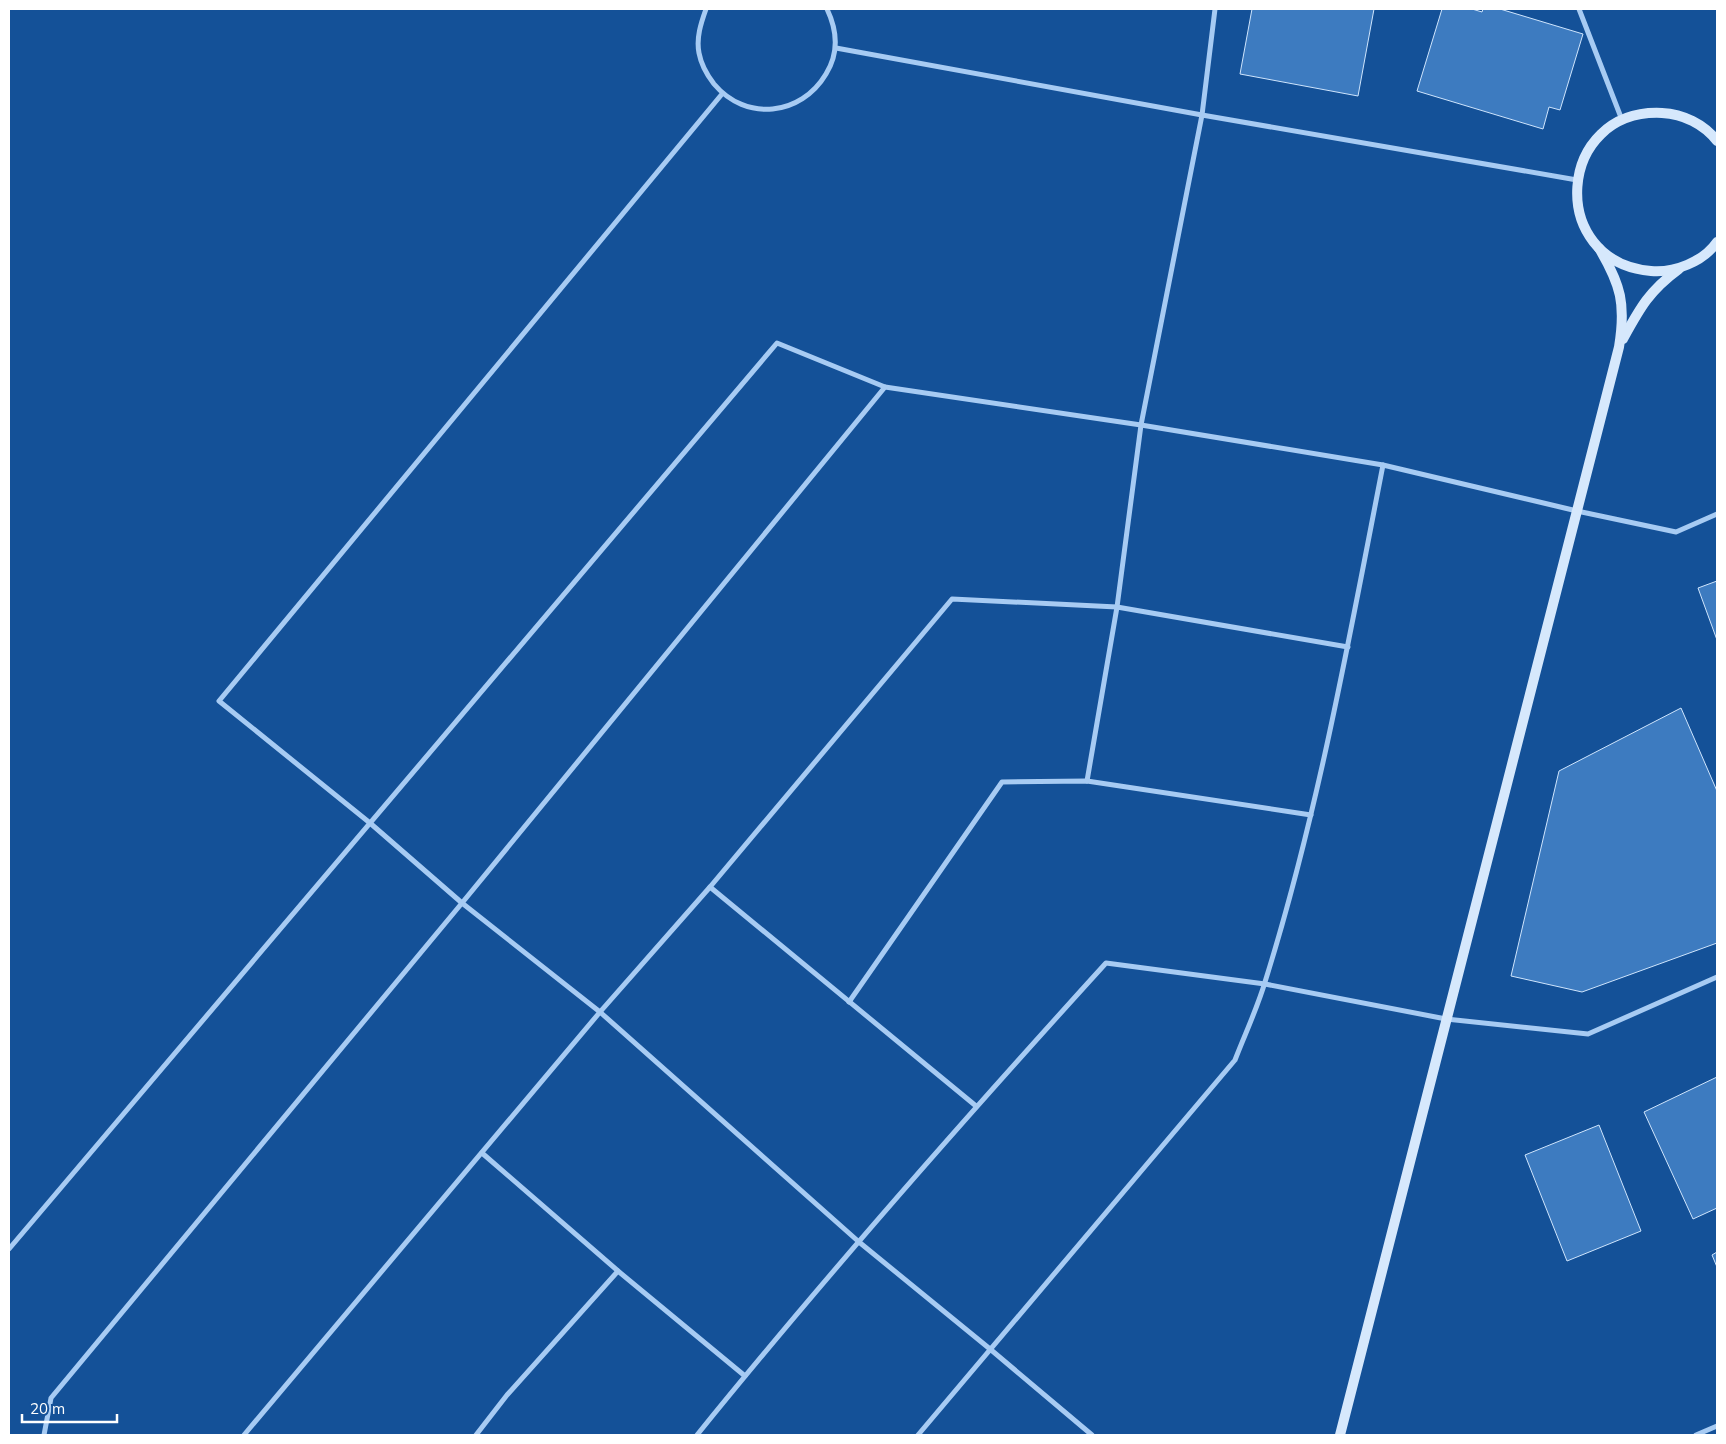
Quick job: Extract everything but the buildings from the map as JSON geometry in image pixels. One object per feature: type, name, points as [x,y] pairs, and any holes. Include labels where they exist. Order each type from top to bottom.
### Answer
[{"type":"street","points":[[706,9],[698,30],[699,54],[707,76],[722,94],[740,105],[761,110],[782,108],[802,100],[819,87],[830,68],[836,48],[834,24],[827,9]]},
{"type":"street","points":[[1087,781],[1117,607],[1141,425],[1202,115],[1215,9]]},
{"type":"street","points":[[1579,9],[1622,120]]},
{"type":"street","points":[[836,48],[1202,115],[1577,180]]},
{"type":"street","points":[[722,94],[220,700],[370,822],[462,902],[600,1012],[859,1242],[1092,1435]]},
{"type":"street","points":[[1340,1435],[1620,347],[1623,325],[1619,288],[1614,274],[1599,248],[1584,228],[1577,205],[1577,180],[1585,155],[1600,134],[1622,120],[1647,112],[1673,114],[1717,131]]},
{"type":"street","points":[[1697,123],[1717,141]]},
{"type":"street","points":[[1620,347],[1640,307],[1661,282],[1699,258],[1717,242]]},
{"type":"street","points":[[1599,248],[1617,262],[1638,270],[1660,272],[1682,267]]},
{"type":"street","points":[[9,1249],[777,343],[885,387],[1141,425],[1382,466],[1676,532],[1717,514]]},
{"type":"street","points":[[44,1435],[51,1398],[885,387]]},
{"type":"street","points":[[918,1435],[1235,1060],[1265,984],[1311,815],[1348,647],[1382,466]]},
{"type":"street","points":[[244,1435],[600,1012],[710,887],[952,599],[1117,607],[1348,647]]},
{"type":"street","points":[[849,1002],[1002,782],[1087,781],[1311,815]]},
{"type":"street","points":[[710,887],[976,1106]]},
{"type":"street","points":[[697,1435],[745,1376],[976,1106],[1106,963],[1265,984],[1446,1019],[1588,1034],[1717,978]]},
{"type":"street","points":[[482,1153],[618,1272],[745,1376]]},
{"type":"street","points":[[476,1435],[507,1395],[618,1272]]},
{"type":"street","points":[[1696,1435],[1717,1426]]}]
